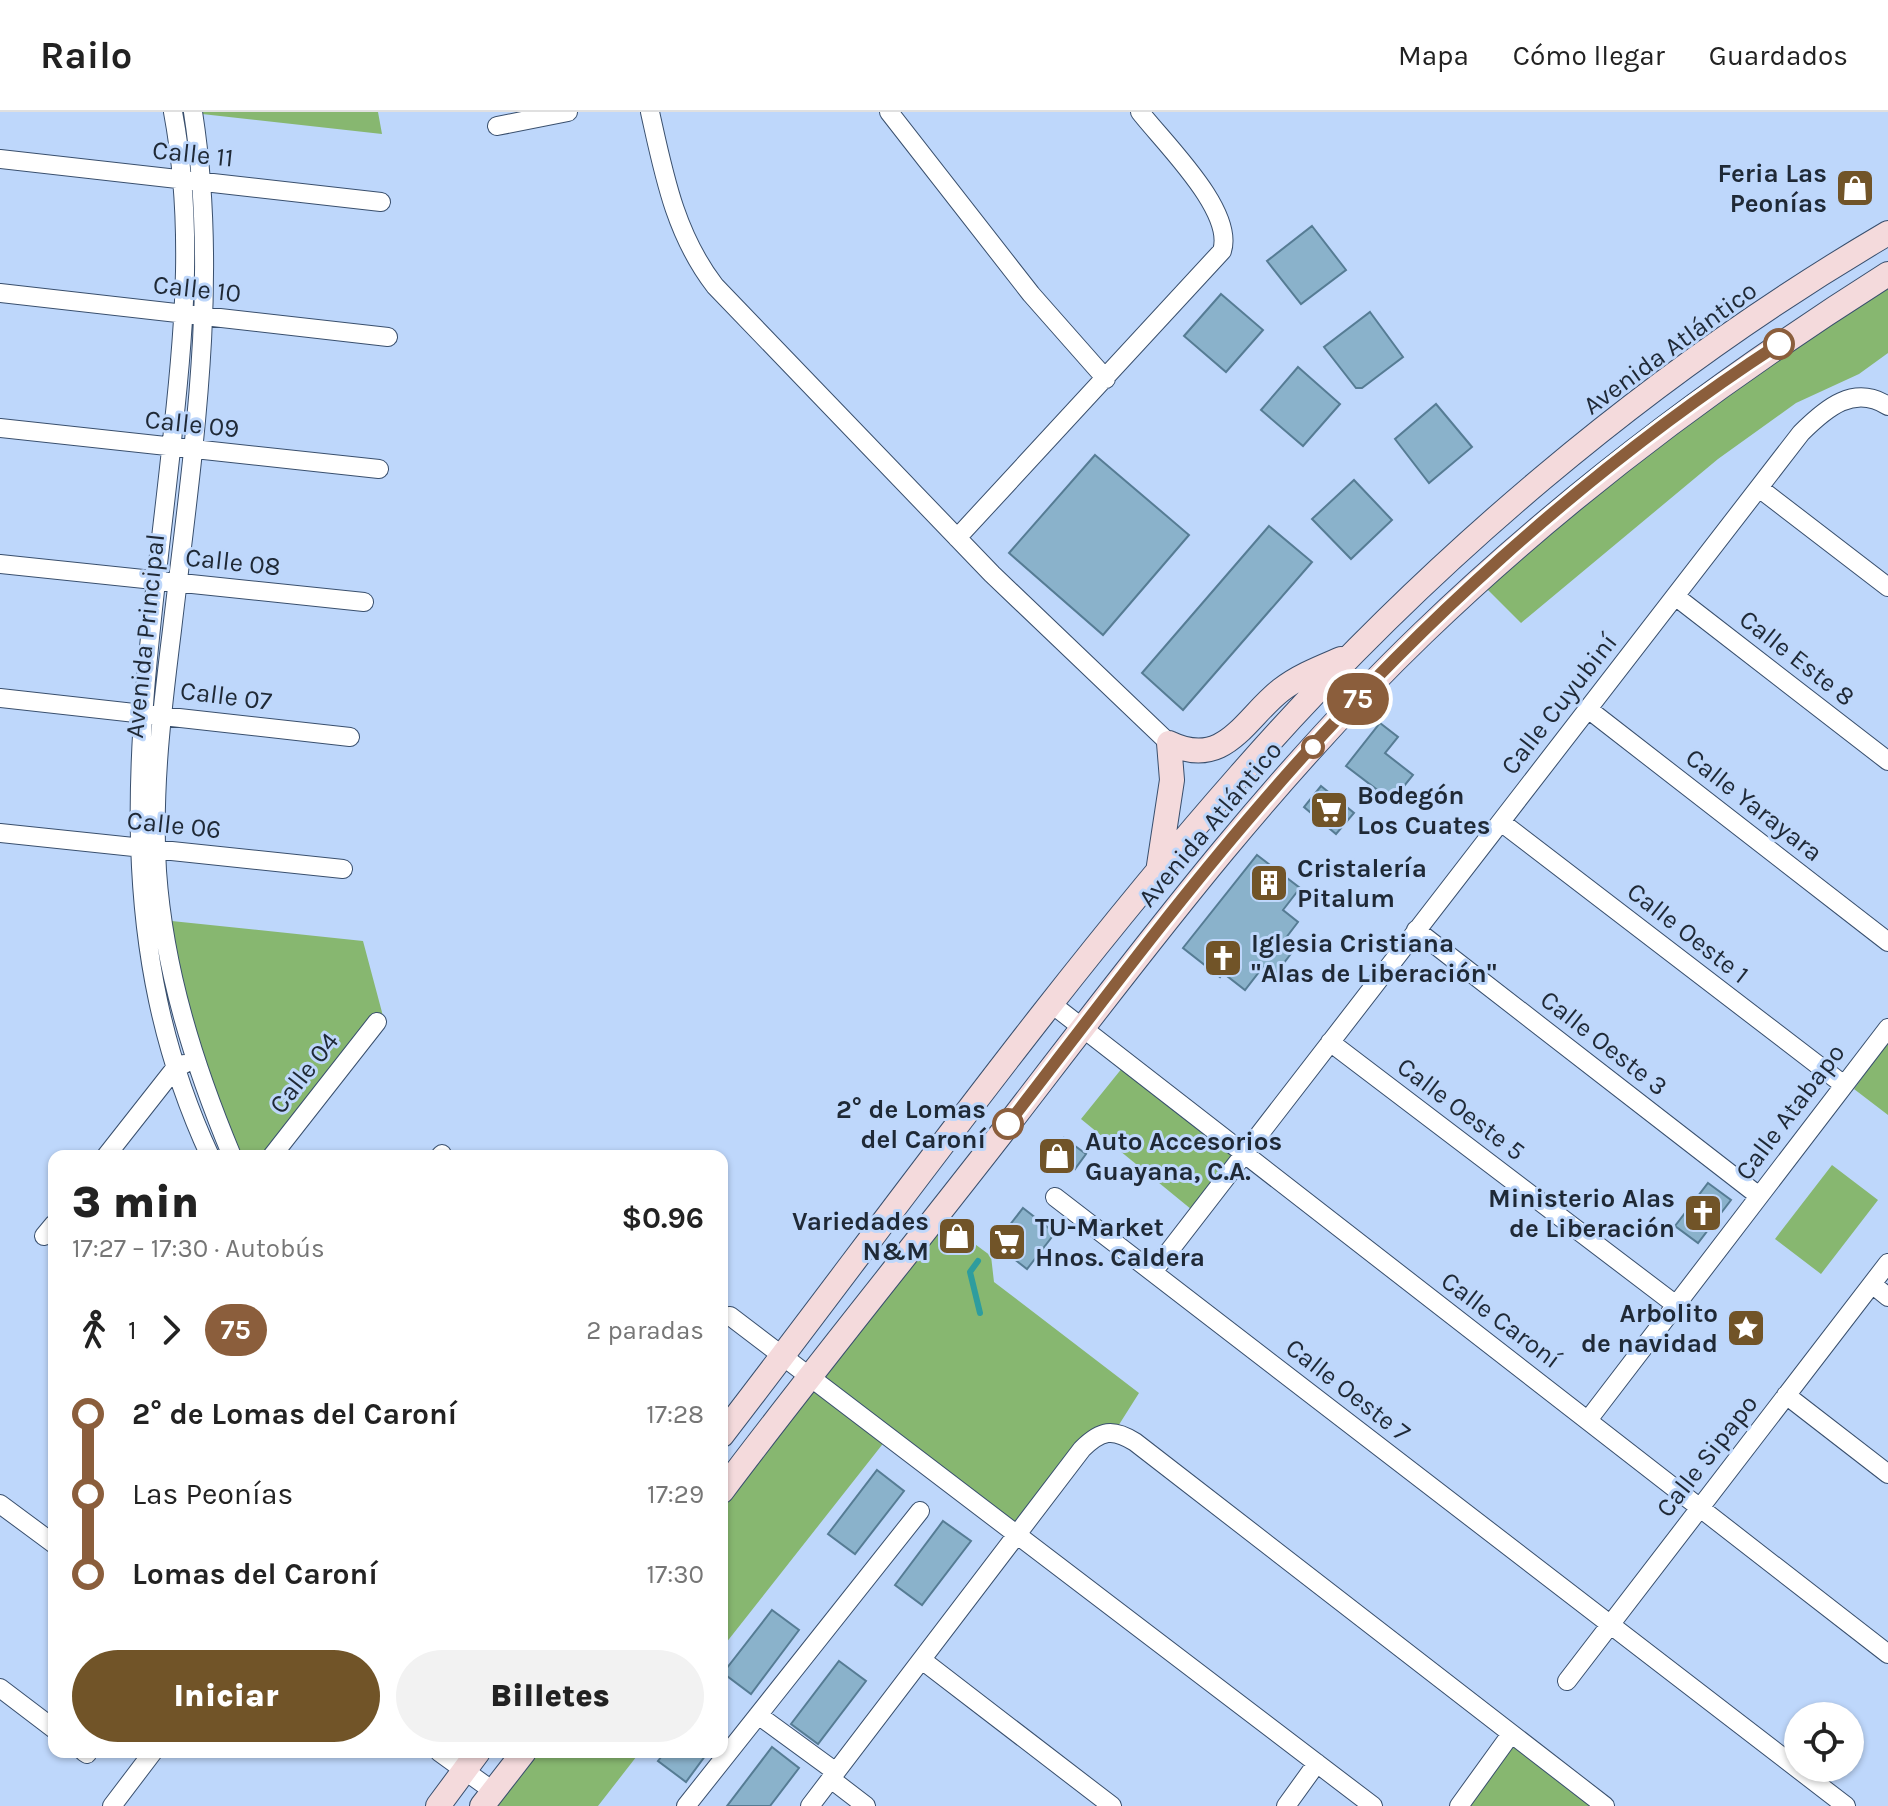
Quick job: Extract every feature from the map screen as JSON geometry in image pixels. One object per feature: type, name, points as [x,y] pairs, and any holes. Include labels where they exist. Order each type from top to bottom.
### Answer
[{"type":"main road","name":"Avenida Atlántico","points":[[728,1427],[1158,873],[1242,772],[1355,653],[1469,543],[1668,380],[1817,277],[1888,233]]},
{"type":"main road","name":"Avenida Atlántico","points":[[728,1483],[1082,1027],[1257,808],[1422,634],[1620,460],[1770,351],[1888,274]]},
{"type":"main road","points":[[1169,743],[1186,752],[1198,752],[1229,741],[1285,686],[1355,653]]},
{"type":"main road","points":[[1158,873],[1172,780],[1169,743]]},
{"type":"main road","points":[[488,1799],[519,1758]]},
{"type":"main road","points":[[438,1806],[472,1761]]},
{"type":"street","name":"Avenida Principal","points":[[173,112],[182,179],[185,314],[143,713],[147,946],[176,1067],[208,1150]]},
{"type":"street","name":"Avenida Principal","points":[[193,112],[202,181],[205,316],[147,848],[195,1061],[230,1150]]},
{"type":"street","points":[[497,126],[568,112]]},
{"type":"street","points":[[650,112],[677,220],[699,265],[732,306],[957,538],[1169,743]]},
{"type":"street","points":[[889,112],[1031,294],[1106,379]]},
{"type":"street","points":[[957,538],[1212,264],[1225,242],[1220,217],[1210,200],[1140,112]]},
{"type":"street","name":"Calle 11","points":[[0,159],[381,202]]},
{"type":"street","name":"Calle 10","points":[[0,293],[388,337]]},
{"type":"street","name":"Calle Cuyubiní","points":[[1153,1272],[1801,433],[1855,395],[1880,401]]},
{"type":"street","name":"Calle 09","points":[[0,428],[379,469]]},
{"type":"street","points":[[1759,488],[1888,587]]},
{"type":"street","name":"Calle 08","points":[[0,564],[364,602]]},
{"type":"street","name":"Calle Este 8","points":[[1675,596],[1888,761]]},
{"type":"street","name":"Calle 07","points":[[0,698],[350,737]]},
{"type":"street","name":"Calle Yarayara","points":[[1588,709],[1888,942]]},
{"type":"street","name":"Calle Oeste 1","points":[[1501,822],[1844,1085]]},
{"type":"street","name":"Calle 06","points":[[0,833],[343,869]]},
{"type":"street","name":"Calle Oeste 3","points":[[1416,930],[1759,1196]]},
{"type":"street","name":"Calle Caroní","points":[[1053,1005],[1888,1654]]},
{"type":"street","name":"Calle 04","points":[[277,1150],[377,1022]]},
{"type":"street","name":"Calle Atabapo","points":[[1588,1420],[1888,1028]]},
{"type":"street","name":"Calle Oeste 5","points":[[1330,1042],[1676,1305]]},
{"type":"street","points":[[111,1150],[176,1067],[195,1061]]},
{"type":"street","name":"Calle Oeste 7","points":[[1055,1197],[1846,1806]]},
{"type":"street","name":"Calle Sipapo","points":[[1567,1681],[1888,1263]]},
{"type":"street","points":[[1872,1284],[1888,1297]]},
{"type":"street","points":[[730,1316],[1373,1806]]},
{"type":"street","points":[[1786,1395],[1888,1474]]},
{"type":"street","points":[[810,1806],[1092,1439],[1107,1431],[1123,1434],[1605,1806]]},
{"type":"street","points":[[0,1504],[48,1540]]},
{"type":"street","points":[[728,1753],[920,1511]]},
{"type":"street","points":[[922,1660],[1112,1806]]},
{"type":"street","points":[[0,1688],[48,1724]]},
{"type":"street","points":[[758,1715],[866,1806]]},
{"type":"street","points":[[1459,1806],[1511,1734]]},
{"type":"street","points":[[112,1806],[148,1758]]},
{"type":"street","points":[[686,1806],[724,1758]]},
{"type":"street","points":[[472,1761],[488,1799]]},
{"type":"street","points":[[1286,1806],[1317,1763]]},
{"type":"green space","points":[[378,112],[382,134],[193,113]]},
{"type":"green space","points":[[1888,274],[1888,353],[1859,374],[1796,403],[1718,459],[1521,623],[1479,581]]},
{"type":"green space","points":[[162,920],[363,941],[383,1016],[277,1150],[230,1150]]},
{"type":"green space","points":[[1888,1042],[1888,1115],[1854,1089]]},
{"type":"green space","points":[[1127,1062],[1243,1153],[1197,1214],[1081,1119]]},
{"type":"green space","points":[[1832,1165],[1878,1200],[1821,1274],[1775,1239]]},
{"type":"green space","points":[[937,1216],[991,1256],[994,1282],[1139,1393],[1115,1431],[1107,1431],[1018,1533],[889,1436],[728,1640],[728,1483]]},
{"type":"green space","points":[[1511,1734],[1605,1806],[1459,1806]]},
{"type":"green space","points":[[519,1758],[635,1758],[598,1806],[482,1806]]},
{"type":"building","points":[[1312,226],[1346,270],[1301,304],[1267,261]]},
{"type":"building","points":[[1221,294],[1263,330],[1226,372],[1184,336]]},
{"type":"building","points":[[1370,312],[1403,357],[1362,388],[1356,388],[1324,347]]},
{"type":"building","points":[[1298,367],[1340,404],[1303,446],[1261,410]]},
{"type":"building","points":[[1436,404],[1472,447],[1429,483],[1395,439]]},
{"type":"building","points":[[1095,455],[1189,535],[1103,635],[1009,553]]},
{"type":"building","points":[[1354,480],[1392,520],[1351,559],[1312,519]]},
{"type":"building","points":[[1269,526],[1312,562],[1183,710],[1142,673]]},
{"type":"building","points":[[1380,723],[1398,737],[1385,753],[1413,775],[1392,801],[1346,766]]},
{"type":"building","name":"Bodegón Los Cuates","points":[[1321,786],[1354,813],[1336,834],[1304,807]]},
{"type":"building","points":[[1257,855],[1300,888],[1283,910],[1298,922],[1282,943],[1293,951],[1274,976],[1263,967],[1245,990],[1223,973],[1220,977],[1183,948]]},
{"type":"building","points":[[1064,1138],[1086,1154],[1075,1169],[1069,1164],[1064,1171],[1048,1159]]},
{"type":"building","name":"Ministerio Alas de Liberación","points":[[1708,1183],[1731,1200],[1698,1243],[1675,1226]]},
{"type":"building","points":[[1023,1208],[1055,1233],[1027,1269],[995,1244]]},
{"type":"building","points":[[877,1470],[904,1491],[855,1554],[828,1534]]},
{"type":"building","points":[[943,1521],[971,1541],[922,1605],[895,1585]]},
{"type":"building","points":[[772,1610],[799,1630],[751,1694],[728,1677],[728,1667]]},
{"type":"building","points":[[839,1661],[866,1681],[818,1744],[791,1724]]},
{"type":"building","points":[[772,1747],[799,1768],[770,1806],[727,1806]]},
{"type":"building","points":[[660,1758],[704,1758],[686,1782],[658,1761]]},
{"type":"waterway","points":[[978,1261],[970,1272],[980,1313]]},
{"type":"bus line","name":"75","points":[[1008,1124],[1210,864],[1364,692],[1422,634],[1545,522],[1696,402],[1779,344]]},
{"type":"place","name":"Feria Las Peonías","points":[[1855,188]]},
{"type":"place","name":"Bodegón Los Cuates","points":[[1329,810]]},
{"type":"place","name":"Cristalería Pitalum","points":[[1269,883]]},
{"type":"place","name":"Iglesia Cristiana \"Alas de Liberación\"","points":[[1223,958]]},
{"type":"place","name":"2° de Lomas del Caroní","points":[[1008,1124]]},
{"type":"place","name":"Auto Accesorios Guayana, C.A.","points":[[1057,1156]]},
{"type":"place","name":"Ministerio Alas de Liberación","points":[[1703,1213]]},
{"type":"place","name":"Variedades N&M","points":[[957,1236]]},
{"type":"place","name":"TU-Market Hnos. Caldera","points":[[1007,1242]]},
{"type":"place","name":"Arbolito de navidad","points":[[1746,1328]]}]
